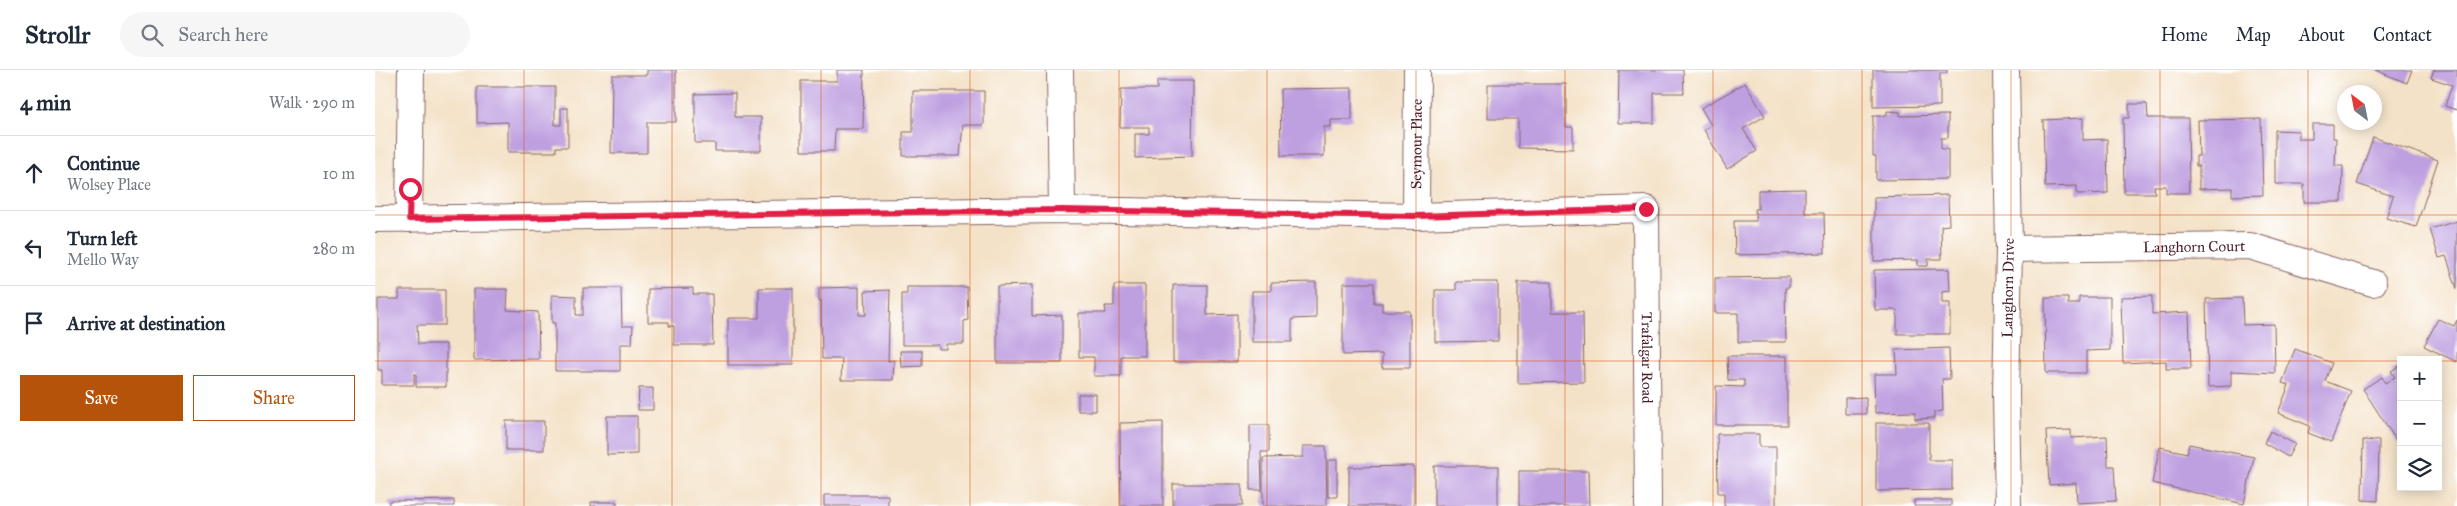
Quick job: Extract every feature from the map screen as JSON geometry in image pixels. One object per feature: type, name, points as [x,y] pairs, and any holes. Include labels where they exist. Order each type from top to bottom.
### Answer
[{"type":"street","points":[[409,219],[411,70]]},
{"type":"street","points":[[1060,70],[1062,210]]},
{"type":"street","name":"Seymour Place","points":[[1416,216],[1417,70]]},
{"type":"street","name":"Langhorn Drive","points":[[2006,70],[2009,249],[2006,394],[2008,506]]},
{"type":"street","name":"Trafalgar Road","points":[[1416,216],[1646,209],[1648,506]]},
{"type":"street","points":[[375,219],[1062,210],[1416,216]]},
{"type":"street","name":"Langhorn Court","points":[[2009,249],[2250,246],[2373,283]]},
{"type":"building","points":[[647,70],[676,70],[676,122],[647,122],[647,153],[611,153],[612,75],[647,75]]},
{"type":"building","points":[[837,70],[864,70],[863,129],[835,129],[834,151],[801,151],[801,81],[837,81]]},
{"type":"building","points":[[1619,70],[1683,70],[1684,93],[1654,93],[1654,123],[1618,123]]},
{"type":"building","points":[[1873,70],[1947,70],[1947,73],[1940,73],[1940,106],[1873,107]]},
{"type":"building","points":[[2375,70],[2412,70],[2407,83]]},
{"type":"building","points":[[2434,70],[2457,70],[2457,110],[2445,106],[2452,85],[2431,78]]},
{"type":"building","points":[[1157,81],[1193,81],[1192,156],[1135,158],[1135,134],[1149,134],[1149,127],[1120,127],[1121,89],[1157,89]]},
{"type":"building","points":[[1745,83],[1765,116],[1743,129],[1757,151],[1727,169],[1704,130],[1711,125],[1701,108]]},
{"type":"building","points":[[1488,84],[1566,84],[1566,127],[1573,127],[1573,149],[1518,148],[1518,119],[1488,119]]},
{"type":"building","points":[[477,87],[555,87],[555,125],[561,125],[561,108],[568,108],[568,147],[556,147],[556,152],[508,152],[508,122],[477,123]]},
{"type":"building","points":[[1352,88],[1352,120],[1331,120],[1331,127],[1324,127],[1324,156],[1281,156],[1280,89]]},
{"type":"building","points":[[913,91],[984,91],[984,125],[963,125],[960,156],[903,156],[903,132],[913,132]]},
{"type":"building","points":[[735,93],[735,117],[761,117],[761,151],[715,151],[715,143],[695,143],[695,94]]},
{"type":"building","points":[[2129,104],[2147,104],[2148,118],[2188,118],[2189,193],[2166,193],[2166,186],[2154,186],[2155,193],[2124,193],[2123,118],[2129,118]]},
{"type":"building","points":[[1887,111],[1900,112],[1900,116],[1948,115],[1948,138],[1941,138],[1941,149],[1948,149],[1948,179],[1876,180],[1876,156],[1873,156],[1873,116],[1887,116]]},
{"type":"building","points":[[2083,118],[2083,140],[2107,139],[2108,193],[2077,194],[2077,186],[2045,187],[2043,120]]},
{"type":"building","points":[[2261,119],[2263,195],[2232,196],[2232,188],[2199,189],[2199,166],[2196,166],[2196,156],[2199,156],[2198,120]]},
{"type":"building","points":[[2312,124],[2333,124],[2333,138],[2336,138],[2335,166],[2343,166],[2342,202],[2304,202],[2304,184],[2275,184],[2275,130],[2299,131],[2299,139],[2312,139]]},
{"type":"building","points":[[2373,137],[2438,160],[2416,227],[2386,218],[2393,196],[2357,184]]},
{"type":"building","points":[[1805,189],[1805,213],[1824,213],[1825,253],[1735,255],[1734,221],[1756,221],[1755,209],[1758,209],[1758,190]]},
{"type":"building","points":[[1948,195],[1949,225],[1941,226],[1942,259],[1928,259],[1928,266],[1918,266],[1918,260],[1874,261],[1874,197]]},
{"type":"building","points":[[2457,221],[2457,289],[2446,256],[2439,258],[2430,229]]},
{"type":"building","points":[[1949,269],[1950,291],[1942,292],[1942,303],[1950,303],[1950,334],[1897,334],[1897,310],[1875,310],[1874,270]]},
{"type":"building","points":[[1789,277],[1789,288],[1785,288],[1786,342],[1738,342],[1738,313],[1715,313],[1715,278]]},
{"type":"building","points":[[1316,282],[1316,318],[1292,319],[1292,342],[1252,342],[1252,291],[1271,291],[1271,283]]},
{"type":"building","points":[[1456,282],[1498,282],[1498,341],[1435,342],[1435,290],[1456,290]]},
{"type":"building","points":[[1518,282],[1552,282],[1552,312],[1583,312],[1584,382],[1518,383]]},
{"type":"building","points":[[1343,283],[1374,283],[1374,303],[1382,303],[1382,311],[1410,311],[1410,368],[1382,368],[1382,354],[1343,355]]},
{"type":"building","points":[[1032,285],[1032,316],[1062,315],[1062,363],[997,363],[997,286]]},
{"type":"building","points":[[1114,285],[1145,285],[1145,356],[1121,356],[1121,376],[1094,376],[1094,357],[1079,357],[1079,313],[1106,313],[1105,306],[1114,306]]},
{"type":"building","points":[[1173,285],[1207,285],[1207,315],[1237,314],[1237,362],[1173,362]]},
{"type":"building","points":[[859,287],[859,315],[866,315],[865,291],[890,290],[888,361],[894,360],[893,380],[841,380],[842,359],[822,359],[819,288]]},
{"type":"building","points":[[907,287],[967,287],[968,320],[964,321],[964,344],[946,344],[946,349],[938,349],[938,345],[902,345],[902,294],[907,294]]},
{"type":"building","points":[[583,288],[621,288],[622,326],[633,326],[632,344],[620,344],[620,371],[555,371],[555,323],[552,323],[552,295],[576,296],[576,315],[583,315]]},
{"type":"building","points":[[693,288],[693,294],[712,294],[713,345],[674,345],[674,326],[669,326],[669,322],[648,322],[648,289]]},
{"type":"building","points":[[759,288],[793,288],[793,365],[728,365],[728,318],[759,318]]},
{"type":"building","points":[[474,289],[508,289],[507,310],[538,312],[539,359],[474,360]]},
{"type":"building","points":[[399,290],[445,290],[445,325],[417,325],[418,344],[446,344],[446,387],[416,387],[416,374],[414,374],[414,385],[382,385],[382,370],[378,370],[378,299],[399,299]]},
{"type":"building","points":[[2152,296],[2152,314],[2189,312],[2191,369],[2166,369],[2166,361],[2123,363],[2121,297]]},
{"type":"building","points":[[2079,297],[2110,297],[2110,350],[2086,351],[2086,373],[2046,373],[2045,298],[2068,298],[2068,304],[2079,304]]},
{"type":"building","points":[[2242,298],[2243,325],[2274,324],[2275,373],[2231,371],[2231,386],[2208,387],[2206,299]]},
{"type":"building","points":[[2438,319],[2454,326],[2457,320],[2457,362],[2424,346]]},
{"type":"building","points":[[1949,348],[1950,379],[1942,379],[1943,411],[1934,412],[1934,418],[1915,419],[1915,412],[1875,413],[1874,374],[1897,374],[1896,350]]},
{"type":"building","points":[[2295,349],[2332,363],[2325,381],[2351,391],[2331,442],[2308,433],[2310,426],[2278,413],[2289,385],[2282,383]]},
{"type":"building","points":[[900,351],[922,351],[922,366],[901,367]]},
{"type":"building","points":[[1727,356],[1787,356],[1787,425],[1716,425],[1716,386],[1744,387],[1744,380],[1728,380]]},
{"type":"building","points":[[2397,367],[2397,442],[2363,389],[2382,377],[2385,383],[2395,377],[2391,371]]},
{"type":"building","points":[[639,388],[653,388],[653,410],[638,410]]},
{"type":"building","points":[[1078,394],[1096,394],[1096,411],[1078,411]]},
{"type":"building","points":[[1866,397],[1866,414],[1845,414],[1845,398]]},
{"type":"building","points":[[607,416],[637,416],[637,454],[607,455]]},
{"type":"building","points":[[506,421],[544,421],[544,450],[506,450]]},
{"type":"building","points":[[1163,422],[1163,506],[1121,506],[1120,423]]},
{"type":"building","points":[[1876,423],[1929,423],[1929,460],[1952,460],[1952,490],[1876,491]]},
{"type":"building","points":[[1250,425],[1269,425],[1269,452],[1261,452],[1262,490],[1250,490]]},
{"type":"building","points":[[2071,430],[2071,438],[2107,436],[2108,466],[2114,466],[2116,501],[2077,503],[2076,483],[2049,485],[2046,431]]},
{"type":"building","points":[[2270,431],[2295,444],[2288,457],[2264,443]]},
{"type":"building","points":[[1717,434],[1759,434],[1759,447],[1776,447],[1776,506],[1724,506],[1724,493],[1718,493]]},
{"type":"building","points":[[2363,440],[2379,441],[2378,501],[2362,500]]},
{"type":"building","points":[[2189,444],[2254,457],[2244,504],[2152,483],[2160,447],[2187,453]]},
{"type":"building","points":[[1303,446],[1326,446],[1327,506],[1263,506],[1263,458],[1303,457]]},
{"type":"building","points":[[1328,460],[1337,460],[1337,497],[1328,497]]},
{"type":"building","points":[[1414,466],[1414,506],[1349,506],[1349,467]]},
{"type":"building","points":[[1434,466],[1498,466],[1498,506],[1434,506]]},
{"type":"building","points":[[1519,471],[1588,471],[1589,506],[1519,506]]},
{"type":"building","points":[[1173,484],[1242,484],[1242,506],[1173,506]]},
{"type":"building","points":[[824,495],[888,495],[888,506],[824,506]]},
{"type":"building","points":[[454,500],[454,506],[389,506],[389,501]]},
{"type":"building","points":[[1914,500],[1951,500],[1951,506],[1914,506]]},
{"type":"building","points":[[591,502],[617,502],[617,506],[591,506]]},
{"type":"route","points":[[410,189],[409,219],[1062,210],[1416,216],[1646,209]]}]
